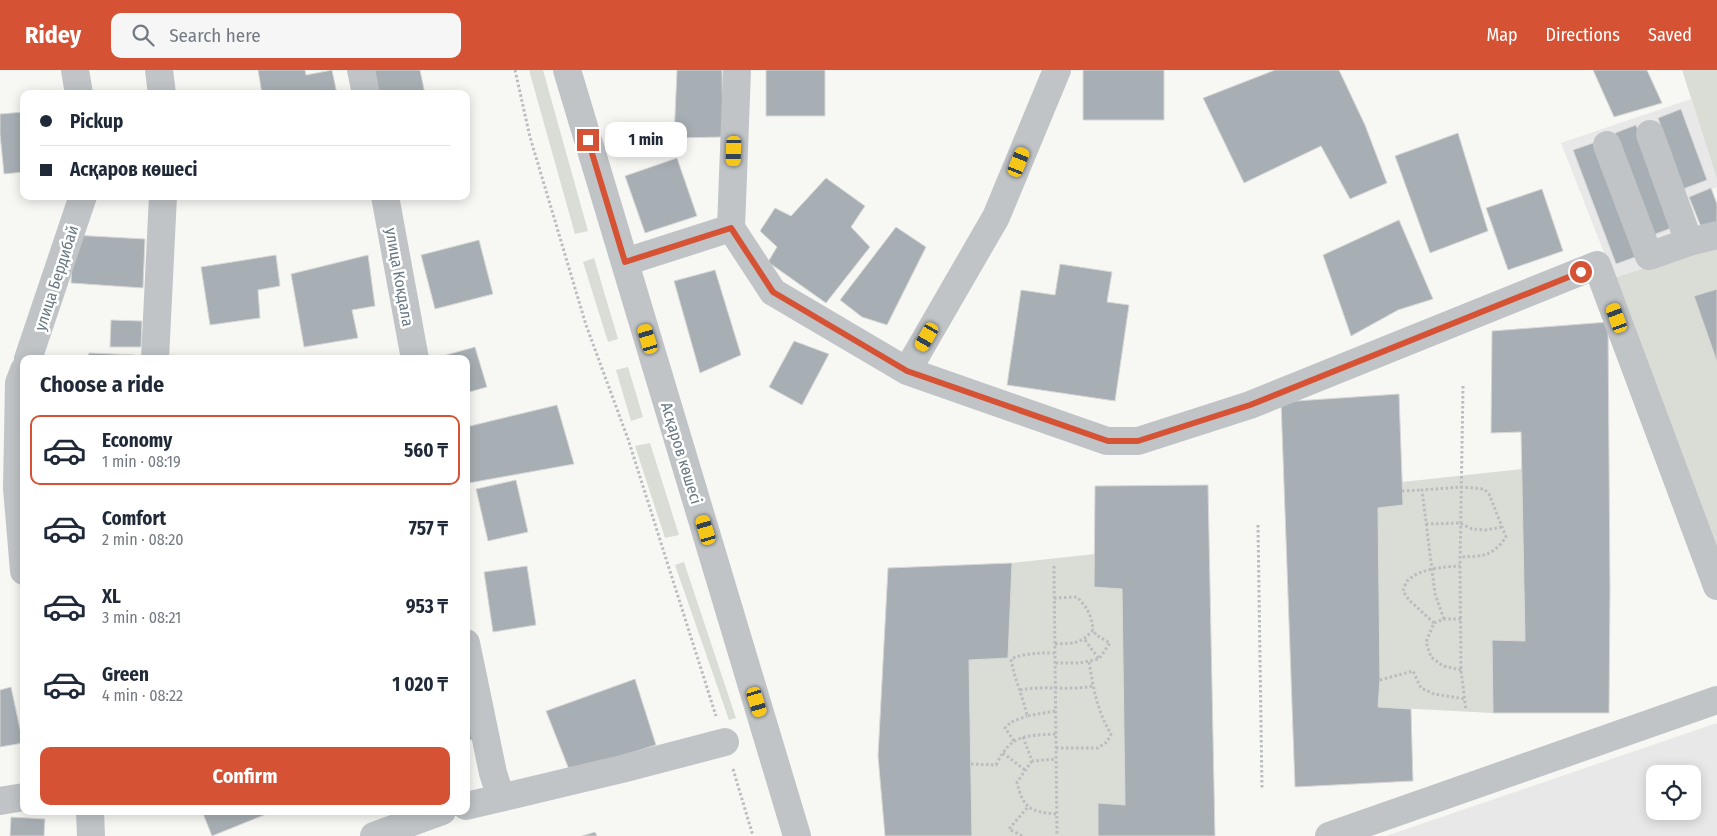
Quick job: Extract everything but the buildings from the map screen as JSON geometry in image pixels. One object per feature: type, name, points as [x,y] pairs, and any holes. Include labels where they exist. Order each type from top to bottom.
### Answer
[{"type":"street","points":[[75,70],[78,90]]},
{"type":"street","points":[[159,70],[162,90]]},
{"type":"street","points":[[361,70],[365,90]]},
{"type":"street","name":"Асқаров көшесі","points":[[567,70],[798,836]]},
{"type":"street","points":[[737,70],[731,228],[773,292],[907,371],[1108,441],[1138,441],[1250,405],[1597,265],[1717,586]]},
{"type":"street","points":[[907,371],[996,216],[1057,70]]},
{"type":"street","points":[[1650,134],[1689,242]]},
{"type":"street","points":[[1607,145],[1649,256],[1689,242],[1717,235]]},
{"type":"street","name":"улица Бердибай","points":[[25,355],[82,200]]},
{"type":"street","points":[[155,355],[163,200]]},
{"type":"street","name":"улица Кокдала","points":[[386,200],[414,355]]},
{"type":"street","points":[[625,262],[731,228]]},
{"type":"street","name":"улица Бердибай","points":[[18,374],[17,488],[20,524]]},
{"type":"street","points":[[470,662],[493,772],[501,798]]},
{"type":"street","points":[[1329,836],[1717,700]]},
{"type":"street","points":[[470,805],[725,742]]},
{"type":"street","points":[[0,801],[20,797]]},
{"type":"street","points":[[90,815],[91,836]]},
{"type":"street","points":[[374,836],[431,815]]},
{"type":"path","points":[[515,70],[530,137],[584,316],[628,439],[725,742],[753,836]]},
{"type":"path","points":[[1462,386],[1460,524],[1461,670],[1466,710]]},
{"type":"path","points":[[1402,491],[1461,488],[1484,489],[1489,494],[1506,537],[1498,549],[1484,556],[1460,557]]},
{"type":"path","points":[[1422,490],[1435,594],[1444,619]]},
{"type":"path","points":[[1426,524],[1460,524],[1472,529],[1486,530],[1502,527]]},
{"type":"path","points":[[1258,525],[1262,789]]},
{"type":"path","points":[[1054,566],[1057,836]]},
{"type":"path","points":[[1434,623],[1402,591],[1408,580],[1432,569],[1460,566]]},
{"type":"path","points":[[1054,598],[1077,596],[1086,606],[1092,620],[1092,630],[1085,640],[1074,643],[1055,644]]},
{"type":"path","points":[[1461,670],[1443,666],[1431,657],[1426,642],[1434,623],[1444,619],[1462,619]]},
{"type":"path","points":[[1055,664],[1099,659],[1110,643],[1092,630]]},
{"type":"path","points":[[1085,640],[1099,659]]},
{"type":"path","points":[[1027,716],[1013,672],[1011,659],[1020,655],[1038,652],[1055,653]]},
{"type":"path","points":[[1056,748],[1098,748],[1108,742],[1111,734],[1103,719],[1092,686],[1089,661]]},
{"type":"path","points":[[1380,680],[1413,670],[1420,688],[1434,694],[1465,698]]},
{"type":"path","points":[[1020,690],[1035,687],[1077,689],[1092,686]]},
{"type":"path","points":[[1014,741],[1005,728],[1011,722],[1027,716],[1055,711]]},
{"type":"path","points":[[971,764],[996,765],[1005,748],[1014,741],[1056,734]]},
{"type":"path","points":[[1024,738],[1032,761]]},
{"type":"path","points":[[1003,753],[1024,770]]},
{"type":"path","points":[[1056,759],[1032,761],[1016,782],[1020,796],[1027,808],[1040,813],[1056,814]]},
{"type":"path","points":[[1022,836],[1008,829],[1027,808]]},
{"type":"shaded area","points":[[529,70],[543,70],[588,231],[575,234]]},
{"type":"shaded area","points":[[1682,70],[1717,70],[1717,179]]},
{"type":"shaded area","points":[[1691,99],[1717,179],[1717,187],[1689,197],[1703,239],[1703,250],[1614,278],[1561,143]]},
{"type":"shaded area","points":[[1717,245],[1717,289],[1695,296],[1717,362],[1717,557],[1614,278]]},
{"type":"shaded area","points":[[594,258],[618,339],[608,342],[583,262]]},
{"type":"shaded area","points":[[628,367],[643,417],[631,421],[616,370]]},
{"type":"shaded area","points":[[650,443],[679,535],[665,538],[635,446]]},
{"type":"shaded area","points":[[1522,469],[1525,641],[1492,640],[1493,713],[1378,707],[1380,680],[1378,508],[1402,505],[1402,482]]},
{"type":"shaded area","points":[[1095,554],[1094,587],[1122,589],[1125,805],[1098,804],[1098,836],[972,836],[969,660],[1012,563]]},
{"type":"shaded area","points":[[684,562],[736,718],[729,720],[675,565]]},
{"type":"shaded area","points":[[1717,723],[1717,836],[1386,836]]},
{"type":"route","points":[[588,140],[625,262],[731,228],[773,292],[907,371],[1108,441],[1138,441],[1250,405],[1581,272]]}]
